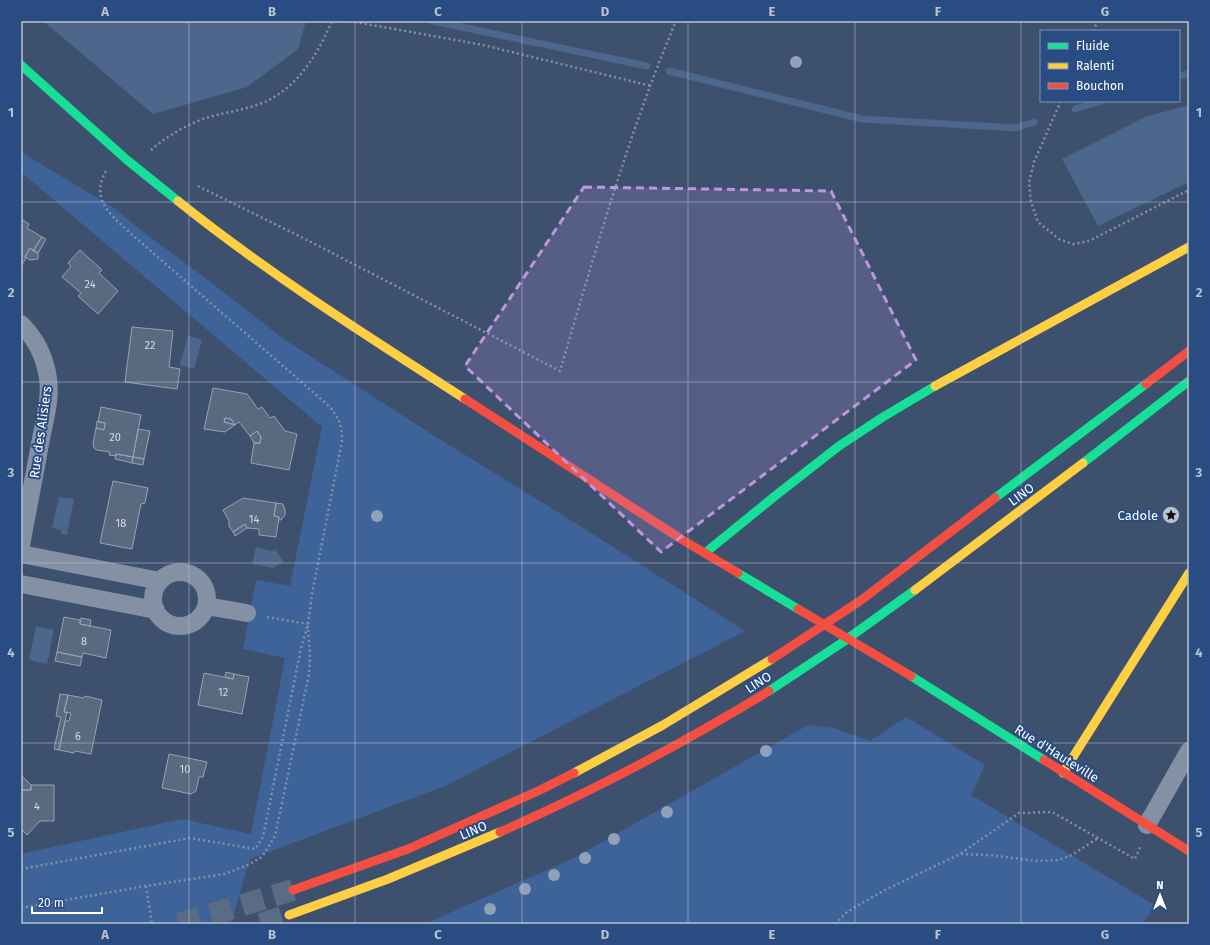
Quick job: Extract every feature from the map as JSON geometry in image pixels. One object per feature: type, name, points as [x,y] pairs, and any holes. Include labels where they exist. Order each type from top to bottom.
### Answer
[{"type":"main road","name":"Rue d'Hauteville","points":[[21,65],[127,160],[207,224],[330,312],[674,535],[705,552],[911,676],[1189,851]]},
{"type":"main road","points":[[705,552],[839,446],[883,417],[944,380],[1189,247]]},
{"type":"main road","name":"LINO","points":[[293,890],[408,849],[538,791],[611,754],[733,684],[860,601],[1189,351]]},
{"type":"main road","name":"LINO","points":[[289,915],[356,892],[421,866],[544,813],[612,779],[745,705],[887,610],[950,564],[1189,381]]},
{"type":"main road","points":[[1063,773],[1189,573]]},
{"type":"street","name":"Rue des Alisiers","points":[[21,324],[32,336],[41,352],[45,364],[49,390],[46,414],[21,546]]},
{"type":"street","points":[[21,554],[160,581]]},
{"type":"street","points":[[184,572],[192,575],[204,588],[207,597],[206,606],[203,614],[197,620],[180,626],[172,625],[164,621],[154,606],[153,598],[155,589],[160,581],[166,576],[184,572]]},
{"type":"street","points":[[21,584],[156,610]]},
{"type":"street","points":[[206,606],[247,614]]},
{"type":"street","points":[[1147,825],[1189,751]]},
{"type":"path","points":[[21,869],[190,838],[255,849],[263,837],[301,648],[308,624],[312,594],[342,441],[342,430],[338,416],[329,406],[114,217],[100,198],[100,183],[108,167],[148,153],[164,138],[204,119],[258,104],[281,92],[300,76],[323,42],[332,21]]},
{"type":"path","points":[[350,21],[483,45],[651,86]]},
{"type":"path","points":[[197,185],[311,242],[560,371],[615,187],[663,51],[676,21]]},
{"type":"path","points":[[1094,30],[1098,21]]},
{"type":"path","points":[[1062,102],[1034,162],[1029,182],[1032,202],[1038,222],[1059,239],[1074,244],[1089,241],[1189,190]]},
{"type":"path","points":[[247,614],[308,624]]},
{"type":"path","points":[[21,908],[224,874],[248,865],[262,857],[275,836],[309,674],[310,656],[308,624]]},
{"type":"path","points":[[835,924],[847,912],[883,891],[960,854],[1019,813],[1052,812],[1135,859],[1147,825]]},
{"type":"path","points":[[960,854],[1038,860],[1059,860],[1072,856],[1098,838]]},
{"type":"path","points":[[146,886],[152,924]]},
{"type":"highlighted area","points":[[584,187],[831,191],[916,360],[661,552],[465,366]]},
{"type":"shaded area","points":[[43,21],[306,21],[298,49],[247,87],[153,114]]},
{"type":"shaded area","points":[[1189,105],[1189,182],[1098,226],[1062,159],[1145,117]]},
{"type":"shaded area","points":[[21,152],[116,209],[134,225],[282,338],[436,437],[577,524],[745,631],[445,786],[250,859],[231,924],[21,924],[21,854],[182,819],[251,834],[285,658],[243,649],[256,580],[290,586],[322,427],[21,172]]},
{"type":"shaded area","points":[[188,335],[202,340],[194,369],[180,365]]},
{"type":"shaded area","points":[[59,497],[74,499],[67,535],[61,534],[61,530],[52,528]]},
{"type":"shaded area","points":[[256,547],[272,551],[275,549],[284,562],[273,568],[252,564]]},
{"type":"shaded area","points":[[36,626],[54,630],[47,664],[29,660]]},
{"type":"shaded area","points":[[906,717],[985,765],[971,795],[1156,906],[1142,924],[425,924],[576,857],[808,725],[834,728],[870,741]]},
{"type":"building","points":[[21,219],[29,224],[27,228],[42,237],[33,251],[30,248],[21,266]]},
{"type":"building","points":[[42,237],[46,239],[38,253],[33,251]]},
{"type":"building","points":[[30,248],[38,253],[38,259],[30,260],[25,257]]},
{"type":"building","points":[[80,250],[102,270],[99,273],[118,291],[98,314],[78,296],[81,293],[62,277],[71,266],[68,263]]},
{"type":"building","points":[[132,327],[173,331],[169,367],[180,369],[177,389],[125,382]]},
{"type":"building","points":[[213,388],[247,394],[258,409],[262,407],[270,418],[274,416],[285,431],[297,434],[289,470],[251,463],[254,443],[260,443],[261,437],[257,431],[250,436],[239,422],[235,425],[225,432],[204,429]],"holes":[[[225,418],[231,419],[235,425],[224,422]]]},
{"type":"building","points":[[101,407],[141,415],[133,457],[116,454],[116,456],[109,455],[110,452],[97,450],[94,448],[93,443],[96,428],[104,430],[105,423],[98,422]]},
{"type":"building","points":[[225,418],[231,419],[235,425],[224,422]]},
{"type":"building","points":[[97,421],[105,423],[104,430],[96,428]]},
{"type":"building","points":[[138,429],[150,431],[144,459],[133,457]]},
{"type":"building","points":[[257,431],[261,437],[260,443],[254,443],[250,436]]},
{"type":"building","points":[[116,454],[133,457],[132,463],[115,459]]},
{"type":"building","points":[[133,457],[144,459],[143,465],[132,463]]},
{"type":"building","points":[[113,481],[148,488],[145,503],[141,504],[132,549],[100,543]]},
{"type":"building","points":[[243,498],[276,503],[274,516],[279,517],[276,537],[259,535],[259,529],[247,528],[245,524],[233,532],[223,510]]},
{"type":"building","points":[[276,503],[283,504],[285,510],[285,515],[281,520],[279,520],[279,517],[274,516]]},
{"type":"building","points":[[245,524],[247,528],[235,536],[233,532]]},
{"type":"building","points":[[64,617],[80,620],[80,624],[111,630],[106,658],[83,653],[82,657],[57,652]]},
{"type":"building","points":[[81,618],[91,620],[90,626],[80,624]]},
{"type":"building","points":[[57,652],[82,657],[80,666],[55,661]]},
{"type":"building","points":[[226,672],[234,674],[233,679],[225,677]]},
{"type":"building","points":[[204,673],[233,679],[234,674],[249,677],[242,714],[198,705]]},
{"type":"building","points":[[60,694],[68,695],[64,712],[67,712],[59,750],[54,749],[61,717],[56,716]]},
{"type":"building","points":[[68,695],[84,698],[85,696],[102,700],[91,754],[59,750],[65,721],[69,721],[71,713],[64,712]]},
{"type":"building","points":[[169,754],[207,762],[203,777],[199,777],[196,791],[191,794],[162,788]]},
{"type":"building","points":[[21,775],[31,785],[31,790],[21,790]]},
{"type":"building","points":[[31,785],[54,785],[54,821],[40,821],[27,835],[21,829],[21,790],[31,790]]},
{"type":"waterway","points":[[433,21],[647,66]]},
{"type":"waterway","points":[[669,71],[862,119],[1016,128],[1034,122]]},
{"type":"waterway","points":[[1180,76],[1189,74]]},
{"type":"waterway","points":[[1075,109],[1098,102]]},
{"type":"tunnel","points":[[179,924],[293,890]]},
{"type":"tunnel","points":[[261,924],[289,915]]},
{"type":"traffic: fast","points":[[21,65],[127,160],[178,201]]},
{"type":"traffic: fast","points":[[1083,463],[1189,381]]},
{"type":"traffic: fast","points":[[995,498],[1146,384]]},
{"type":"traffic: fast","points":[[705,553],[839,446],[883,417],[935,386]]},
{"type":"traffic: fast","points":[[738,573],[798,609]]},
{"type":"traffic: fast","points":[[769,691],[843,642],[915,590]]},
{"type":"traffic: fast","points":[[911,676],[1044,760]]},
{"type":"traffic: slow","points":[[178,201],[212,228],[283,279],[355,328],[465,399]]},
{"type":"traffic: slow","points":[[935,386],[1189,247]]},
{"type":"traffic: slow","points":[[915,590],[1083,463]]},
{"type":"traffic: slow","points":[[1063,773],[1189,573]]},
{"type":"traffic: slow","points":[[574,773],[663,725],[772,659]]},
{"type":"traffic: slow","points":[[289,915],[388,879],[500,832]]},
{"type":"traffic: jam","points":[[1146,384],[1189,351]]},
{"type":"traffic: jam","points":[[465,399],[681,539],[738,573]]},
{"type":"traffic: jam","points":[[772,659],[860,601],[995,498]]},
{"type":"traffic: jam","points":[[798,609],[911,676]]},
{"type":"traffic: jam","points":[[500,832],[637,766],[703,730],[769,691]]},
{"type":"traffic: jam","points":[[1044,760],[1189,851]]},
{"type":"traffic: jam","points":[[293,890],[408,849],[538,791],[574,773]]},
{"type":"place","name":"Cadole","points":[[1171,515]]}]
